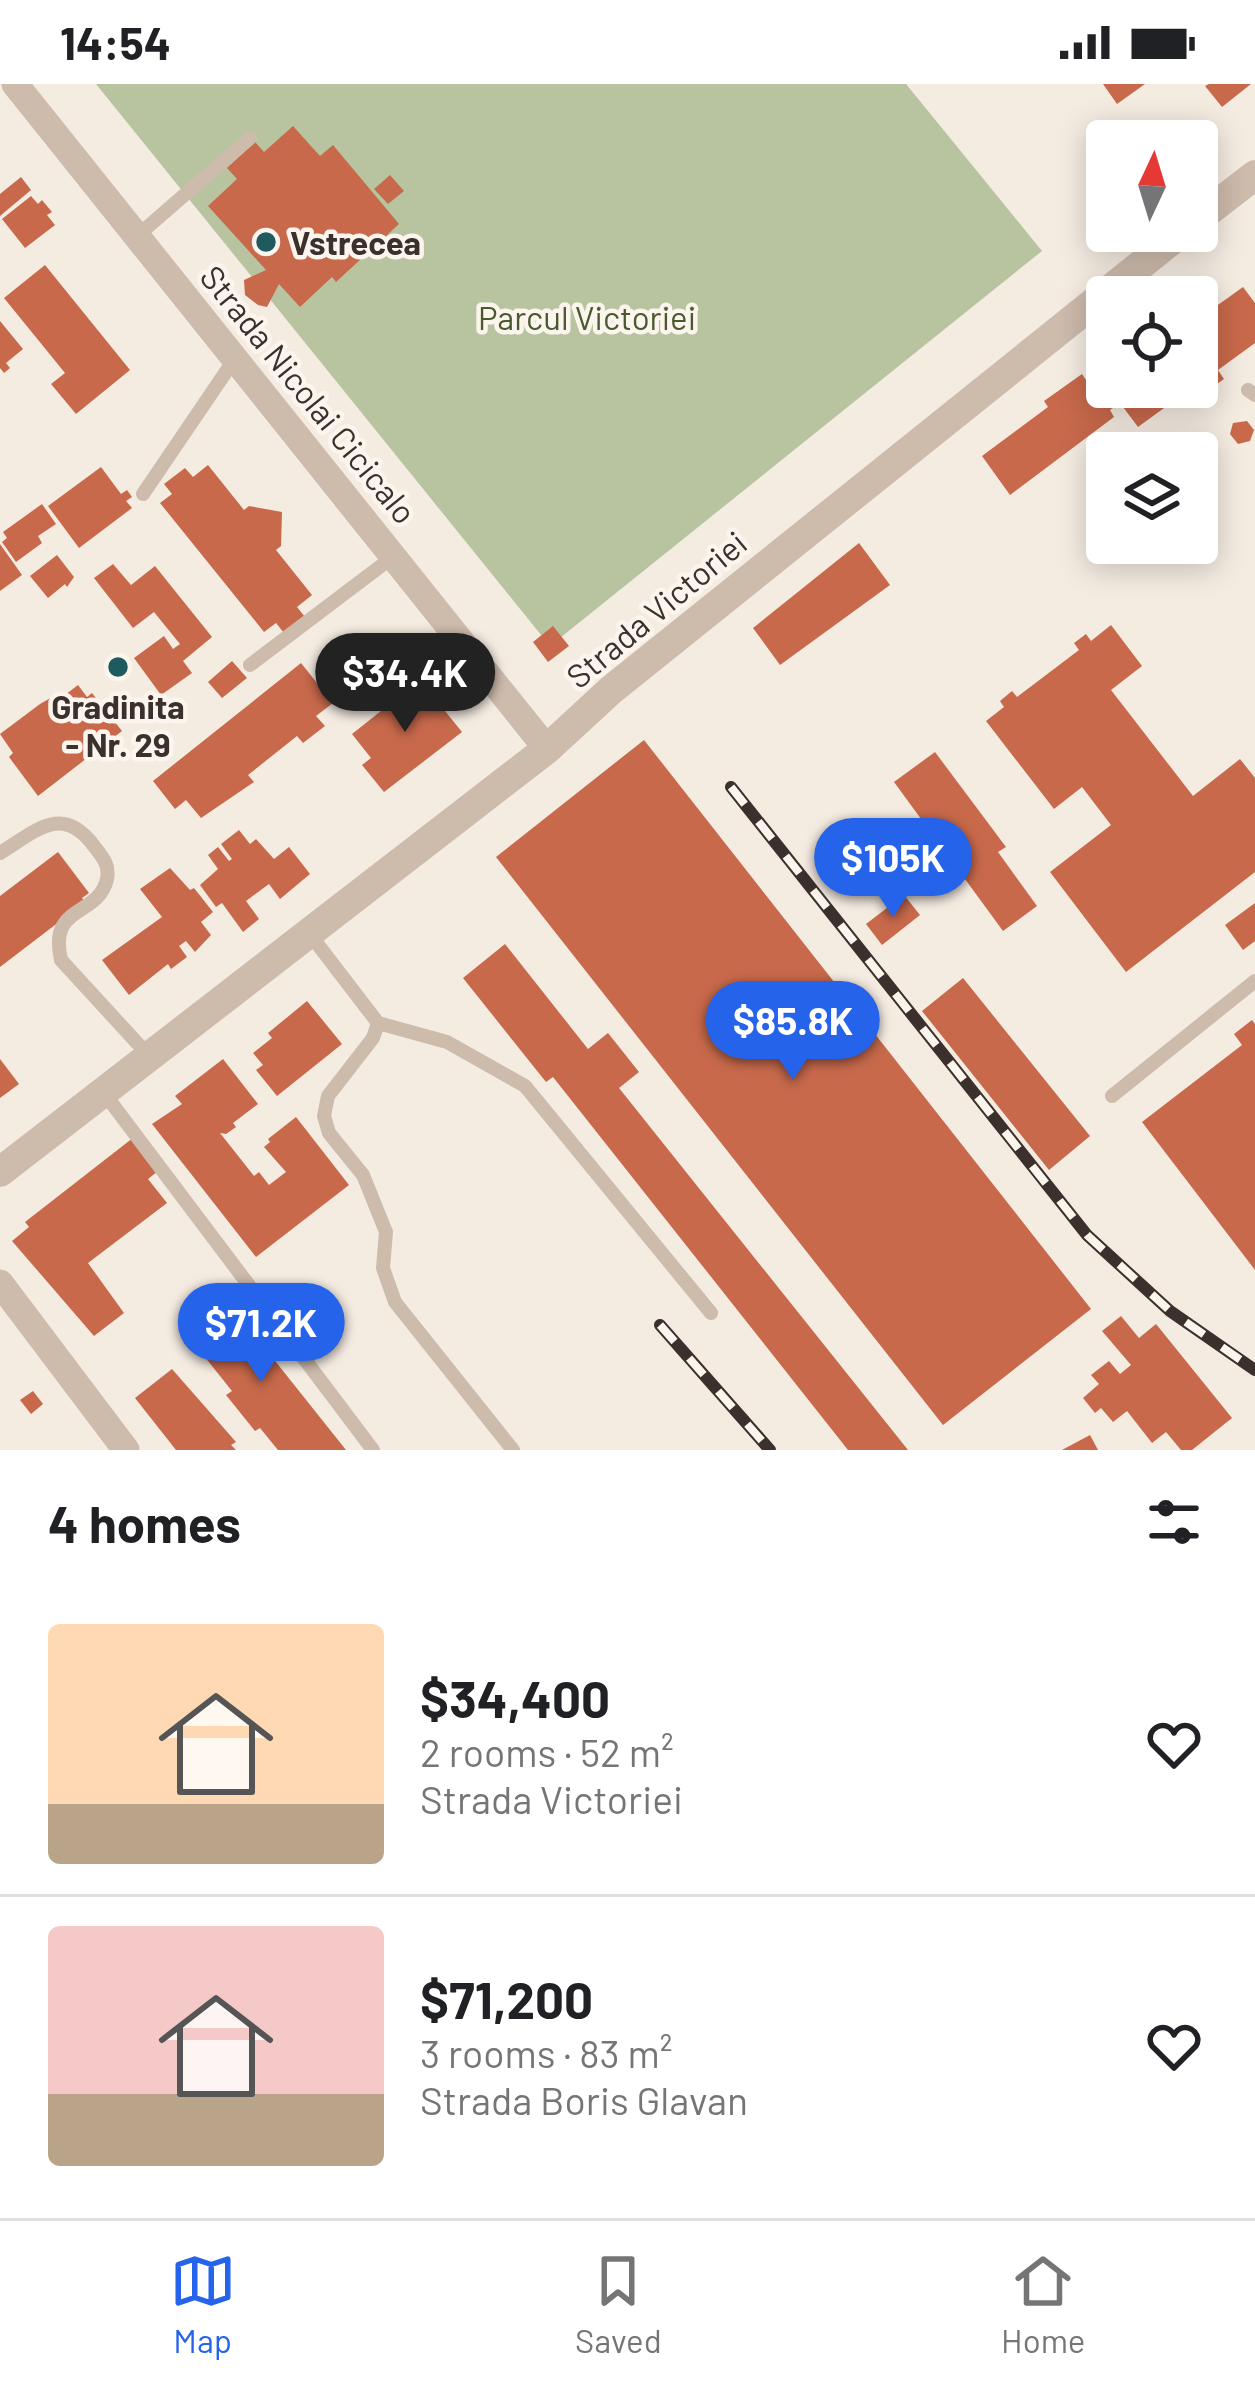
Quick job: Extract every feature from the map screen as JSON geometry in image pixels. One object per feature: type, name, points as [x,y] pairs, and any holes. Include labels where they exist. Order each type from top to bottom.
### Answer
[{"type":"street","name":"Strada Nicolai Cicicalo","points":[[15,84],[547,749]]},
{"type":"street","points":[[1218,204],[1255,175]]},
{"type":"street","name":"Strada Victoriei","points":[[0,1172],[547,749],[611,690],[1157,252]]},
{"type":"street","points":[[0,1283],[126,1450]]},
{"type":"lane","points":[[136,237],[250,138]]},
{"type":"lane","points":[[143,494],[234,360]]},
{"type":"lane","points":[[250,665],[394,556]]},
{"type":"lane","points":[[0,853],[61,821],[79,826],[107,863],[101,892],[63,922],[56,939],[61,960],[150,1058]]},
{"type":"lane","points":[[309,933],[378,1022],[447,1042],[525,1086],[711,1312]]},
{"type":"lane","points":[[1112,1096],[1255,980]]},
{"type":"lane","points":[[378,1022],[373,1038],[328,1096],[324,1116],[329,1133],[364,1175],[386,1232],[383,1268],[395,1302],[512,1450]]},
{"type":"lane","points":[[104,1093],[373,1450]]},
{"type":"green space","name":"Parcul Victoriei","points":[[96,84],[906,84],[1042,251],[550,646]]},
{"type":"building","points":[[1103,84],[1145,84],[1117,104]]},
{"type":"building","points":[[1251,84],[1222,107],[1205,86]]},
{"type":"building","points":[[293,126],[320,156],[333,145],[399,224],[336,282],[332,277],[300,307],[279,284],[267,307],[245,295],[244,280],[266,270],[208,206],[237,179],[227,168],[255,142],[264,152]]},
{"type":"building","points":[[390,175],[404,191],[388,204],[374,189]]},
{"type":"building","points":[[21,177],[31,190],[0,216],[0,194]]},
{"type":"building","points":[[31,196],[52,212],[47,215],[55,225],[25,248],[2,219]]},
{"type":"building","points":[[45,265],[130,370],[76,414],[51,384],[65,373],[4,298]]},
{"type":"building","points":[[1243,287],[1255,303],[1255,343],[1218,370],[1218,305]]},
{"type":"building","points":[[0,321],[23,349],[6,363],[10,368],[4,373],[0,368]]},
{"type":"building","points":[[1082,374],[1086,408],[1113,408],[1114,417],[1094,432],[1086,432],[1086,438],[1010,495],[982,456],[1048,407],[1044,401]]},
{"type":"building","points":[[1124,408],[1164,408],[1138,427]]},
{"type":"building","points":[[1247,421],[1254,430],[1250,441],[1238,444],[1230,434],[1233,423]]},
{"type":"building","points":[[208,465],[244,510],[249,506],[282,512],[281,546],[276,550],[312,595],[297,607],[305,617],[284,633],[276,623],[264,632],[160,503],[172,494],[164,484],[185,468],[193,477]]},
{"type":"building","points":[[101,467],[121,494],[127,490],[132,497],[126,501],[132,508],[79,548],[48,506]]},
{"type":"building","points":[[42,504],[56,524],[38,536],[42,543],[16,562],[2,542],[7,538],[3,532]]},
{"type":"building","points":[[859,543],[890,585],[780,665],[753,628]]},
{"type":"building","points":[[0,544],[22,575],[0,591]]},
{"type":"building","points":[[57,555],[74,577],[48,598],[30,576]]},
{"type":"building","points":[[113,564],[131,585],[155,566],[212,637],[183,661],[192,673],[161,695],[134,658],[164,636],[173,649],[180,644],[154,612],[133,628],[94,578]]},
{"type":"building","points":[[1111,625],[1142,666],[1111,690],[1193,796],[1240,759],[1255,778],[1255,872],[1126,972],[1050,872],[1111,825],[1082,787],[1054,809],[986,721],[1004,707],[1000,701],[1012,691],[1017,697],[1079,650],[1074,643],[1086,634],[1091,641]]},
{"type":"building","points":[[553,626],[569,646],[548,662],[533,642]]},
{"type":"building","points":[[232,661],[247,678],[222,698],[208,682]]},
{"type":"building","points":[[301,663],[333,703],[316,716],[325,726],[303,743],[297,736],[248,775],[254,782],[201,818],[186,800],[175,809],[153,781]]},
{"type":"building","points":[[420,680],[462,732],[384,792],[362,765],[371,758],[352,734]]},
{"type":"building","points":[[78,685],[87,697],[92,693],[122,731],[38,796],[9,757],[13,753],[0,734],[40,704],[54,696],[57,701]]},
{"type":"building","points":[[644,740],[1091,1309],[943,1425],[496,857]]},
{"type":"building","points":[[935,752],[1006,847],[998,852],[1037,906],[1003,931],[894,782]]},
{"type":"building","points":[[239,830],[250,844],[256,839],[274,859],[289,847],[310,874],[280,899],[269,884],[246,901],[259,919],[243,932],[222,903],[216,907],[200,885],[218,869],[208,855],[218,847],[232,859],[221,844]]},
{"type":"building","points":[[58,852],[89,893],[82,898],[85,902],[0,967],[0,896]]},
{"type":"building","points":[[170,868],[213,912],[201,922],[211,935],[195,952],[186,941],[179,946],[187,957],[171,969],[168,964],[129,995],[102,960],[162,917],[140,889]]},
{"type":"building","points":[[904,895],[920,915],[882,945],[866,924]]},
{"type":"building","points":[[1255,903],[1255,941],[1243,950],[1225,925]]},
{"type":"building","points":[[505,944],[588,1049],[608,1033],[639,1072],[619,1088],[908,1450],[848,1450],[553,1077],[546,1082],[463,978]]},
{"type":"building","points":[[963,978],[1090,1136],[1049,1170],[922,1011]]},
{"type":"building","points":[[307,1001],[342,1044],[277,1096],[256,1070],[263,1065],[253,1053],[272,1038],[268,1033]]},
{"type":"building","points":[[1252,1020],[1255,1270],[1142,1122],[1242,1045],[1234,1034]]},
{"type":"building","points":[[0,1059],[19,1084],[0,1098]]},
{"type":"building","points":[[223,1059],[258,1104],[233,1123],[236,1127],[220,1133],[254,1176],[259,1172],[269,1185],[286,1172],[264,1147],[296,1117],[349,1185],[256,1257],[152,1124],[182,1104],[175,1096]]},
{"type":"building","points":[[138,1134],[163,1167],[148,1179],[167,1203],[88,1263],[124,1313],[94,1336],[12,1241],[29,1227],[25,1222]]},
{"type":"building","points":[[229,1303],[346,1450],[278,1450],[260,1428],[255,1431],[226,1395],[232,1391],[188,1336]]},
{"type":"building","points":[[1121,1316],[1139,1338],[1156,1324],[1232,1418],[1192,1450],[1181,1450],[1166,1432],[1152,1443],[1127,1411],[1113,1422],[1101,1408],[1095,1413],[1083,1398],[1099,1384],[1091,1375],[1109,1361],[1120,1374],[1131,1365],[1102,1331]]},
{"type":"building","points":[[172,1369],[236,1442],[231,1445],[236,1450],[176,1450],[135,1398]]},
{"type":"building","points":[[33,1391],[43,1404],[31,1414],[20,1400]]},
{"type":"building","points":[[1090,1435],[1098,1450],[1062,1450]]},
{"type":"railway","points":[[731,787],[1087,1235],[1170,1311],[1255,1370]]},
{"type":"railway","points":[[660,1325],[770,1450]]},
{"type":"place","name":"Vstrecea","points":[[266,242]]},
{"type":"place","name":"Gradinita - Nr. 29","points":[[118,667]]}]
